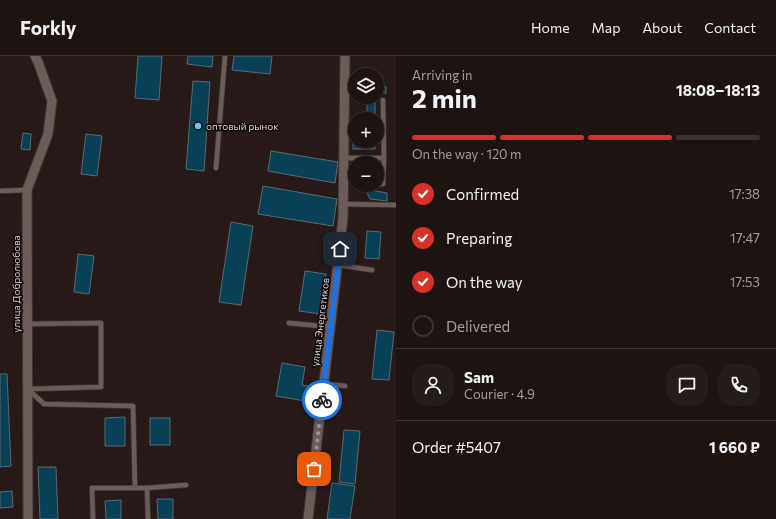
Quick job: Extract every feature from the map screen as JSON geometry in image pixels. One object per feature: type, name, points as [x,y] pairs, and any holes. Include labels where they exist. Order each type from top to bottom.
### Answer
[{"type":"street","name":"улица Добролюбова","points":[[28,519],[27,190],[48,134],[52,102],[38,62],[34,56]]},
{"type":"street","name":"улица Энергетиков","points":[[308,519],[344,204],[345,56]]},
{"type":"lane","points":[[216,168],[225,56]]},
{"type":"lane","points":[[382,104],[384,156]]},
{"type":"lane","points":[[0,191],[27,190]]},
{"type":"lane","points":[[344,204],[396,205]]},
{"type":"lane","points":[[338,265],[372,270]]},
{"type":"lane","points":[[27,324],[101,323],[101,387],[27,389]]},
{"type":"lane","points":[[290,323],[330,326]]},
{"type":"lane","points":[[324,384],[345,386]]},
{"type":"lane","points":[[27,389],[44,404],[133,406],[135,488]]},
{"type":"lane","points":[[92,519],[92,488],[148,488],[186,485]]},
{"type":"lane","points":[[148,488],[148,519]]},
{"type":"building","points":[[138,56],[162,56],[159,100],[135,98]]},
{"type":"building","points":[[188,56],[213,56],[212,67],[187,64]]},
{"type":"building","points":[[234,56],[272,56],[270,74],[232,70]]},
{"type":"building","name":"оптовый рынок","points":[[193,81],[210,82],[204,171],[186,169]]},
{"type":"building","points":[[384,87],[386,87],[386,93],[384,93]]},
{"type":"building","points":[[367,104],[375,104],[375,112],[367,112]]},
{"type":"building","points":[[23,133],[31,134],[30,150],[21,149]]},
{"type":"building","points":[[86,134],[102,136],[97,176],[81,174]]},
{"type":"building","points":[[353,148],[375,148],[375,149]]},
{"type":"building","points":[[271,151],[338,162],[335,183],[268,171]]},
{"type":"building","points":[[263,186],[337,199],[333,226],[258,214]]},
{"type":"building","points":[[366,192],[387,193],[387,201],[370,199]]},
{"type":"building","points":[[231,222],[253,226],[241,305],[219,302]]},
{"type":"building","points":[[367,231],[381,232],[379,259],[365,258]]},
{"type":"building","points":[[78,254],[94,256],[89,294],[74,292]]},
{"type":"building","points":[[305,271],[326,274],[321,314],[299,311]]},
{"type":"building","points":[[377,330],[394,332],[389,380],[372,379]]},
{"type":"building","points":[[282,363],[305,367],[302,385],[308,386],[305,401],[276,396]]},
{"type":"building","points":[[0,374],[7,374],[11,466],[0,467]]},
{"type":"building","points":[[125,417],[125,446],[105,446],[105,418]]},
{"type":"building","points":[[150,418],[170,418],[170,445],[150,445]]},
{"type":"building","points":[[344,430],[360,431],[355,484],[339,482]]},
{"type":"building","points":[[38,467],[56,467],[58,519],[40,519]]},
{"type":"building","points":[[332,483],[355,486],[350,519],[327,519]]},
{"type":"building","points":[[12,491],[13,507],[0,508],[0,492]]},
{"type":"building","points":[[157,499],[173,499],[173,519],[158,519]]},
{"type":"building","points":[[121,500],[121,519],[106,519],[105,501]]},
{"type":"way so far","points":[[314,469],[322,400]]},
{"type":"place","name":"оптовый рынок","points":[[198,126]]},
{"type":"route","points":[[322,400],[340,249]]}]
